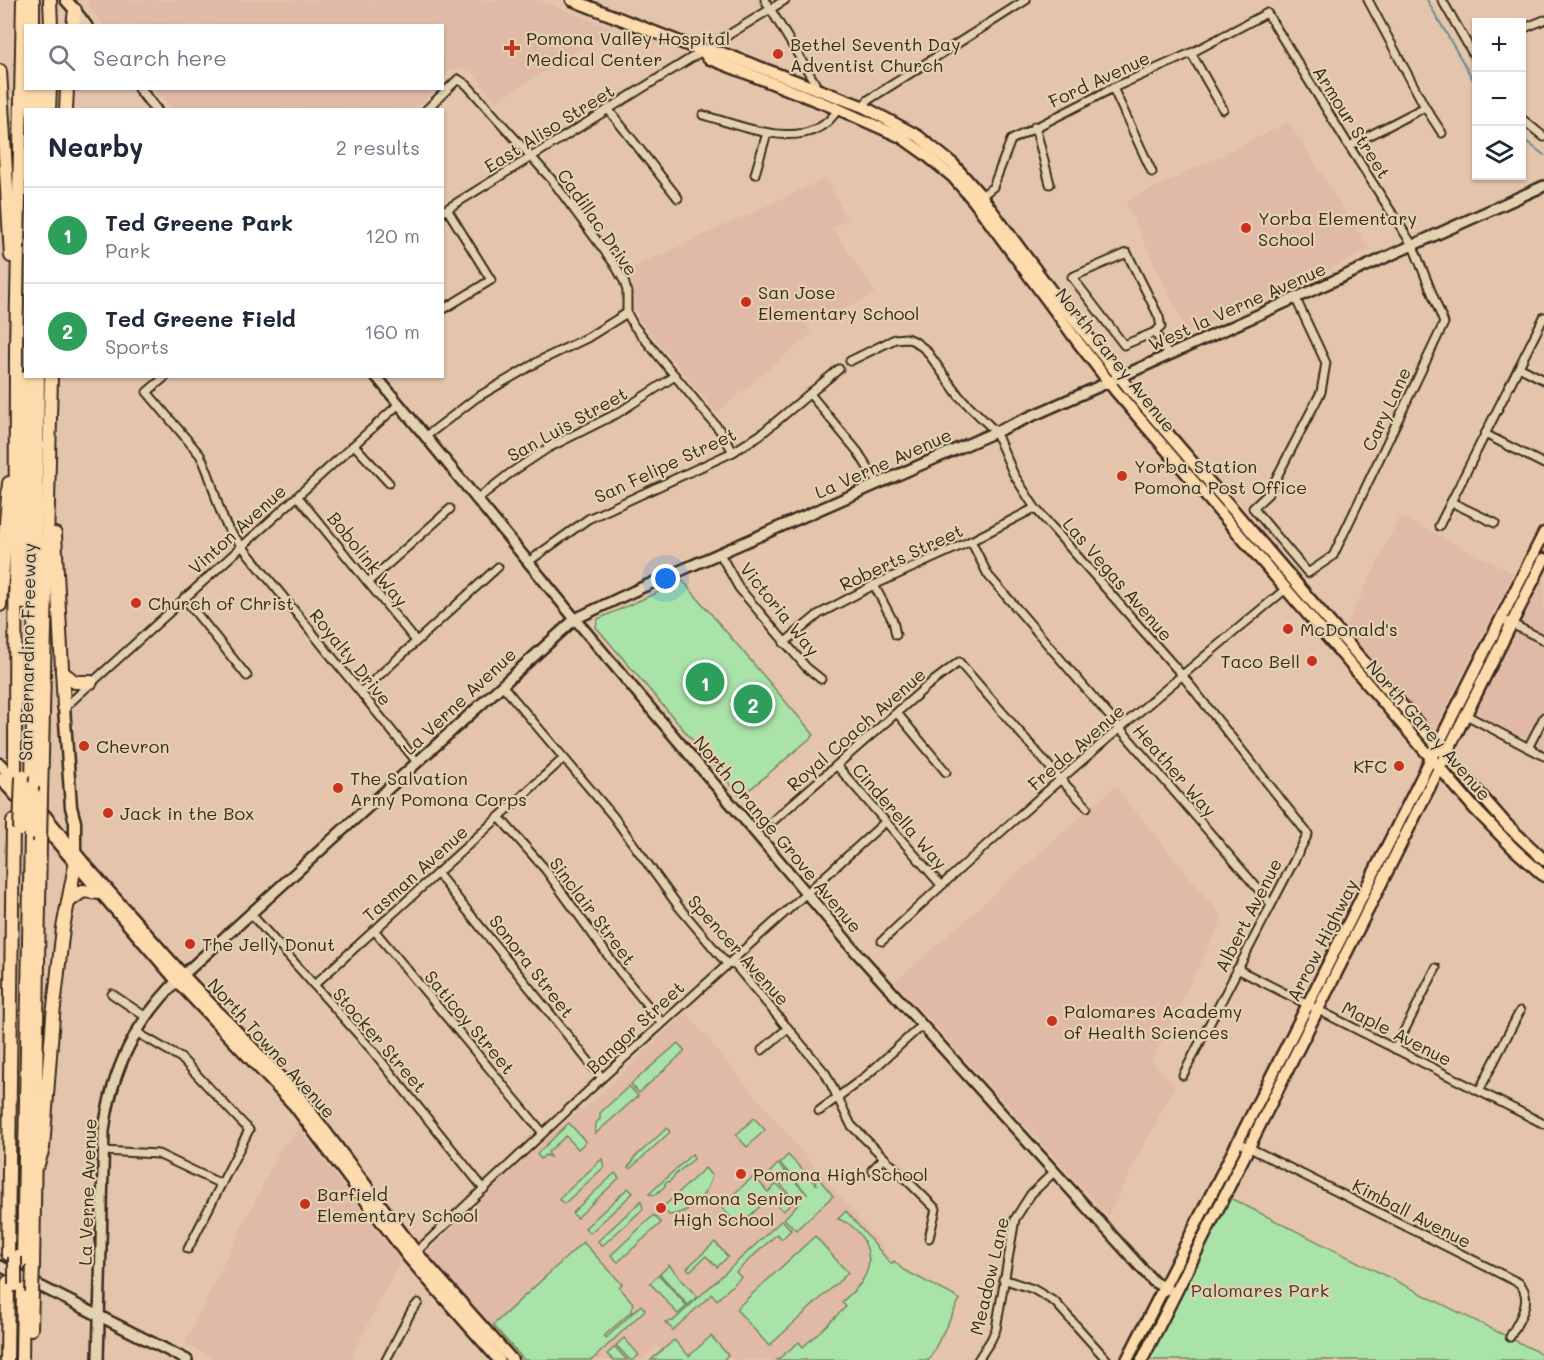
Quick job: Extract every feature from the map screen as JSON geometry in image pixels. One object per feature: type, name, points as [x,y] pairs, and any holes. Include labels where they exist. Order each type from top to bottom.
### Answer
[{"type":"highway","name":"San Bernardino Freeway","points":[[23,0],[16,347],[19,773],[26,832],[34,1177],[20,1260],[19,1287],[30,1360]]},
{"type":"highway","points":[[33,0],[33,24]]},
{"type":"highway","points":[[50,0],[50,24]]},
{"type":"highway","points":[[73,24],[76,5]]},
{"type":"highway","points":[[0,71],[16,347]]},
{"type":"highway","points":[[31,90],[31,108]]},
{"type":"highway","points":[[40,90],[40,108]]},
{"type":"highway","points":[[49,108],[50,90]]},
{"type":"highway","points":[[66,108],[67,90]]},
{"type":"highway","points":[[19,773],[27,378]]},
{"type":"highway","points":[[20,1260],[26,832],[32,787],[38,378]]},
{"type":"highway","name":"San Bernardino Freeway","points":[[7,1360],[19,1287],[20,1260],[10,1080],[26,832],[41,797],[51,381]]},
{"type":"highway","points":[[51,381],[57,588],[64,708]]},
{"type":"highway","points":[[0,605],[16,386]]},
{"type":"highway","points":[[62,672],[75,682],[91,682]]},
{"type":"highway","points":[[34,1177],[43,1148],[53,1016],[63,927],[75,859]]},
{"type":"highway","points":[[68,902],[83,891],[100,893]]},
{"type":"highway","points":[[0,1056],[10,1080]]},
{"type":"highway","points":[[13,1360],[19,1287]]},
{"type":"highway","points":[[19,1287],[22,1360]]},
{"type":"main road","points":[[66,0],[76,5],[86,24]]},
{"type":"main road","name":"North Garey Avenue","points":[[572,0],[703,51],[722,53],[864,107],[918,136],[937,150],[960,172],[1109,382],[1218,509],[1344,639],[1507,825],[1544,860]]},
{"type":"main road","name":"North Garey Avenue","points":[[703,51],[708,58],[838,109],[901,137],[978,199],[1120,377],[1236,512],[1291,584],[1314,622],[1485,820],[1544,876]]},
{"type":"main road","points":[[141,90],[154,108]]},
{"type":"main road","points":[[838,109],[842,102],[874,116],[886,118]]},
{"type":"main road","name":"West la Verne Avenue","points":[[1109,382],[1544,186]]},
{"type":"main road","name":"North Orange Grove Avenue","points":[[378,378],[575,619],[921,1026],[1154,1282],[1175,1293]]},
{"type":"main road","name":"La Verne Avenue","points":[[98,1360],[106,1111],[124,1054],[136,1032],[155,1004],[180,978],[575,619],[1109,382]]},
{"type":"main road","points":[[1218,509],[1236,512]]},
{"type":"main road","name":"Arrow Highway","points":[[1127,1360],[1238,1142],[1313,1007],[1466,716],[1544,532]]},
{"type":"main road","name":"Arrow Highway","points":[[1142,1360],[1248,1148],[1432,757],[1544,559]]},
{"type":"main road","points":[[1314,622],[1329,629],[1336,637],[1344,639]]},
{"type":"main road","points":[[1342,655],[1353,657],[1364,670],[1378,678]]},
{"type":"main road","points":[[64,708],[71,807],[75,822],[75,859]]},
{"type":"main road","name":"North Towne Avenue","points":[[0,764],[75,859],[307,1120],[412,1255],[499,1360]]},
{"type":"main road","name":"North Towne Avenue","points":[[0,778],[54,833]]},
{"type":"main road","points":[[54,833],[68,817],[71,807]]},
{"type":"main road","name":"North Towne Avenue","points":[[75,859],[100,893],[180,978]]},
{"type":"main road","name":"North Towne Avenue","points":[[412,1255],[512,1360]]},
{"type":"main road","points":[[0,1266],[187,1360]]},
{"type":"street","points":[[765,0],[804,63],[815,83],[814,87]]},
{"type":"street","name":"East Aliso Street","points":[[445,211],[785,0]]},
{"type":"street","points":[[864,107],[867,100],[1026,0]]},
{"type":"street","points":[[1368,0],[1425,107],[1442,133]]},
{"type":"street","points":[[1442,0],[1472,50]]},
{"type":"street","name":"Ford Avenue","points":[[978,199],[993,187],[1011,140],[1113,88],[1191,53],[1267,13]]},
{"type":"street","name":"Armour Street","points":[[1267,13],[1413,246]]},
{"type":"street","points":[[1526,27],[1544,20]]},
{"type":"street","points":[[1191,53],[1223,110]]},
{"type":"street","name":"Cadillac Drive","points":[[428,108],[458,79],[467,85],[533,157],[577,212],[615,266],[627,291],[627,313],[639,333],[722,433],[733,452]]},
{"type":"street","points":[[1113,88],[1152,172]]},
{"type":"street","points":[[1349,146],[1425,107]]},
{"type":"street","points":[[608,109],[678,198]]},
{"type":"street","points":[[703,115],[767,133],[794,135],[807,132],[834,115],[838,109]]},
{"type":"street","points":[[1526,123],[1544,137]]},
{"type":"street","points":[[1035,126],[1050,184]]},
{"type":"street","points":[[755,174],[767,133]]},
{"type":"street","points":[[444,309],[491,280],[445,211]]},
{"type":"street","name":"Cary Lane","points":[[1296,297],[1326,363],[1321,392],[1268,494],[1253,508],[1308,573],[1333,556],[1444,323],[1413,246]]},
{"type":"street","points":[[1127,253],[1159,317],[1161,327],[1155,332],[1124,345],[1072,277],[1127,253]]},
{"type":"street","points":[[425,437],[476,398],[541,360],[587,338],[627,313]]},
{"type":"street","points":[[1439,526],[1544,317]]},
{"type":"street","points":[[1155,332],[1168,355]]},
{"type":"street","name":"Las Vegas Avenue","points":[[850,361],[895,339],[906,338],[926,350],[967,405],[995,431],[1014,475],[1035,508],[1182,675],[1308,834]]},
{"type":"street","points":[[1519,367],[1544,380]]},
{"type":"street","name":"San Felipe Street","points":[[528,562],[592,516],[733,452],[760,435],[839,369]]},
{"type":"street","name":"San Luis Street","points":[[476,500],[548,448],[618,412],[675,376]]},
{"type":"street","name":"Royalty Drive","points":[[164,378],[147,392],[200,455],[211,477],[223,520],[241,546],[417,762]]},
{"type":"street","points":[[810,394],[858,452],[878,484]]},
{"type":"street","name":"Vinton Avenue","points":[[64,708],[399,404]]},
{"type":"street","points":[[1485,434],[1544,464]]},
{"type":"street","points":[[354,445],[389,483]]},
{"type":"street","name":"Bobolink Way","points":[[298,497],[416,640]]},
{"type":"street","points":[[1451,502],[1495,523]]},
{"type":"street","name":"Roberts Street","points":[[784,643],[819,614],[874,585],[971,541],[1035,508]]},
{"type":"street","points":[[368,582],[450,509]]},
{"type":"street","name":"Heather Way","points":[[971,541],[988,575],[1271,904]]},
{"type":"street","name":"Victoria Way","points":[[720,554],[739,588],[784,643],[806,667],[821,679]]},
{"type":"street","points":[[361,692],[498,567]]},
{"type":"street","name":"Freda Avenue","points":[[882,941],[941,885],[1061,780],[1291,584]]},
{"type":"street","points":[[874,585],[893,621],[896,635]]},
{"type":"street","points":[[184,598],[247,676]]},
{"type":"street","points":[[1507,621],[1544,640]]},
{"type":"street","name":"Royal Coach Avenue","points":[[774,820],[959,662],[1061,780]]},
{"type":"street","name":"Spencer Avenue","points":[[501,685],[613,816],[679,907],[727,964],[735,965],[826,1074],[851,1125],[936,1209],[929,1238]]},
{"type":"street","points":[[897,713],[946,772]]},
{"type":"street","points":[[1466,716],[1544,756]]},
{"type":"street","points":[[1528,748],[1544,717]]},
{"type":"street","name":"Tasman Avenue","points":[[314,985],[564,758]]},
{"type":"street","name":"Cinderella Way","points":[[837,766],[941,885]]},
{"type":"street","points":[[1061,780],[1087,807]]},
{"type":"street","name":"Sinclair Street","points":[[499,817],[545,869],[615,966],[662,1023]]},
{"type":"street","name":"Bangor Street","points":[[412,1255],[662,1023],[885,822]]},
{"type":"street","name":"Albert Avenue","points":[[1183,1075],[1308,834]]},
{"type":"street","name":"Sonora Street","points":[[437,873],[602,1078]]},
{"type":"street","name":"Stocker Street","points":[[250,913],[373,1051],[484,1189]]},
{"type":"street","name":"Saticoy Street","points":[[374,930],[543,1133]]},
{"type":"street","points":[[1395,1049],[1436,968]]},
{"type":"street","name":"Maple Avenue","points":[[1237,969],[1544,1124]]},
{"type":"street","points":[[112,994],[146,1017]]},
{"type":"street","points":[[1479,1091],[1520,1011]]},
{"type":"street","points":[[819,1111],[866,1076],[921,1026]]},
{"type":"street","points":[[762,1050],[788,1028]]},
{"type":"street","points":[[136,1032],[181,1058],[249,1130],[188,1249]]},
{"type":"street","name":"Kimball Avenue","points":[[1238,1142],[1519,1283],[1527,1300],[1510,1337]]},
{"type":"street","points":[[103,1151],[158,1154],[221,1184]]},
{"type":"street","points":[[872,1170],[884,1158]]},
{"type":"street","name":"Meadow Lane","points":[[978,1360],[996,1329],[1015,1219],[1031,1194],[1054,1172]]},
{"type":"street","points":[[1003,1279],[1033,1289],[1055,1302],[1107,1360]]},
{"type":"street","points":[[386,1360],[412,1310],[418,1304]]},
{"type":"shaded area","name":"Pomona Valley Hospital Medical Center","points":[[89,0],[539,0],[613,29],[495,102],[472,72],[461,68],[451,70],[444,77],[444,24],[103,24],[87,5]]},
{"type":"shaded area","points":[[156,90],[433,90],[415,108],[171,108]]},
{"type":"shaded area","name":"Yorba Elementary School","points":[[1289,122],[1370,250],[1187,332],[1126,205],[1129,200]]},
{"type":"shaded area","name":"San Jose Elementary School","points":[[826,178],[847,219],[833,228],[876,294],[806,325],[812,333],[717,413],[639,320],[635,310],[632,282],[626,271]]},
{"type":"shaded area","points":[[1400,516],[1514,573],[1438,722],[1434,724],[1426,723],[1419,717],[1345,628]]},
{"type":"shaded area","points":[[1544,575],[1544,749],[1482,718],[1477,707]]},
{"type":"shaded area","name":"Palomares Academy of Health Sciences","points":[[1115,786],[1223,918],[1152,1061],[1175,1086],[1108,1216],[895,982]]},
{"type":"shaded area","name":"Pomona Senior High School","points":[[686,1012],[894,1261],[803,1347],[799,1342],[777,1360],[733,1360],[711,1336],[689,1356],[662,1350],[657,1346],[642,1360],[519,1360],[431,1260],[427,1252],[513,1169],[567,1120],[589,1105]]},
{"type":"shaded area","name":"Barfield Elementary School","points":[[300,1129],[400,1262],[350,1360],[217,1360],[184,1344],[282,1146]]},
{"type":"green space","points":[[683,581],[814,735],[741,797],[596,627],[598,619]]},
{"type":"green space","points":[[678,1043],[685,1051],[639,1093],[631,1084]]},
{"type":"green space","points":[[629,1086],[638,1096],[595,1134],[600,1113]]},
{"type":"green space","points":[[754,1118],[765,1130],[747,1147],[736,1135]]},
{"type":"green space","points":[[569,1123],[586,1142],[578,1149],[566,1136],[548,1152],[550,1157],[545,1155],[541,1159],[537,1154]]},
{"type":"green space","points":[[667,1128],[670,1132],[630,1169],[628,1167],[634,1161],[633,1159]]},
{"type":"green space","points":[[692,1154],[694,1159],[665,1183],[665,1186],[655,1195],[649,1194]]},
{"type":"green space","points":[[788,1155],[817,1185],[813,1175],[820,1180],[833,1196],[796,1230],[784,1219],[798,1204],[770,1172],[778,1164],[808,1195],[780,1163]]},
{"type":"green space","points":[[602,1159],[604,1167],[564,1204],[559,1199]]},
{"type":"green space","points":[[705,1168],[712,1176],[702,1197],[684,1211],[669,1215],[662,1208]]},
{"type":"green space","points":[[615,1173],[619,1178],[577,1218],[572,1213]]},
{"type":"green space","points":[[754,1176],[768,1192],[777,1184],[794,1202],[783,1211],[770,1197],[739,1226],[720,1206]]},
{"type":"green space","points":[[628,1188],[633,1193],[590,1233],[585,1228]]},
{"type":"green space","name":"Palomares Park","points":[[1230,1198],[1544,1355],[1544,1360],[1148,1360]]},
{"type":"green space","points":[[641,1201],[643,1209],[602,1246],[598,1241]]},
{"type":"green space","points":[[846,1211],[891,1264],[894,1261],[902,1269],[960,1299],[929,1360],[777,1360],[799,1342],[803,1347],[846,1307],[842,1302],[858,1287],[867,1272],[868,1253],[861,1236],[847,1223],[838,1219]]},
{"type":"green space","points":[[654,1215],[661,1223],[618,1262],[611,1255]]},
{"type":"green space","points":[[781,1221],[791,1230],[782,1239],[777,1234],[736,1272],[741,1277],[717,1300],[712,1294],[673,1330],[665,1322],[673,1321]]},
{"type":"green space","points":[[815,1236],[848,1273],[769,1346],[736,1309]]},
{"type":"green space","points":[[583,1242],[622,1284],[619,1287],[633,1303],[632,1311],[604,1336],[606,1338],[641,1305],[645,1310],[592,1360],[524,1360],[493,1325]]},
{"type":"green space","points":[[715,1242],[728,1257],[717,1267],[706,1256],[690,1271],[687,1268]]},
{"type":"green space","points":[[669,1265],[697,1297],[688,1305],[660,1274]]},
{"type":"green space","points":[[659,1275],[687,1306],[678,1314],[650,1283]]},
{"type":"green space","points":[[711,1336],[728,1355],[723,1360],[651,1360],[674,1340],[689,1356]]},
{"type":"green space","points":[[624,1338],[639,1355],[633,1360],[630,1360],[616,1345]]},
{"type":"green space","points":[[615,1347],[627,1360],[613,1360],[607,1354]]},
{"type":"waterway","points":[[1427,0],[1472,78]]},
{"type":"waterway","points":[[1526,141],[1544,155]]},
{"type":"place","name":"Pomona Valley Hospital Medical Center","points":[[512,48]]},
{"type":"place","name":"Bethel Seventh Day Adventist Church","points":[[778,54]]},
{"type":"place","name":"Yorba Elementary School","points":[[1246,228]]},
{"type":"place","name":"San Jose Elementary School","points":[[746,302]]},
{"type":"place","name":"Yorba Station Pomona Post Office","points":[[1122,476]]},
{"type":"place","name":"Church of Christ","points":[[136,603]]},
{"type":"place","name":"McDonald's","points":[[1288,629]]},
{"type":"place","name":"Taco Bell","points":[[1312,661]]},
{"type":"place","name":"Ted Greene Park","points":[[705,682]]},
{"type":"place","name":"Ted Greene Field","points":[[753,704]]},
{"type":"place","name":"Chevron","points":[[84,746]]},
{"type":"place","name":"KFC","points":[[1399,766]]},
{"type":"place","name":"The Salvation Army Pomona Corps","points":[[338,788]]},
{"type":"place","name":"Jack in the Box","points":[[108,813]]},
{"type":"place","name":"The Jelly Donut","points":[[190,944]]},
{"type":"place","name":"Palomares Academy of Health Sciences","points":[[1052,1021]]},
{"type":"place","name":"Pomona High School","points":[[741,1174]]},
{"type":"place","name":"Barfield Elementary School","points":[[305,1204]]},
{"type":"place","name":"Pomona Senior High School","points":[[661,1208]]}]
